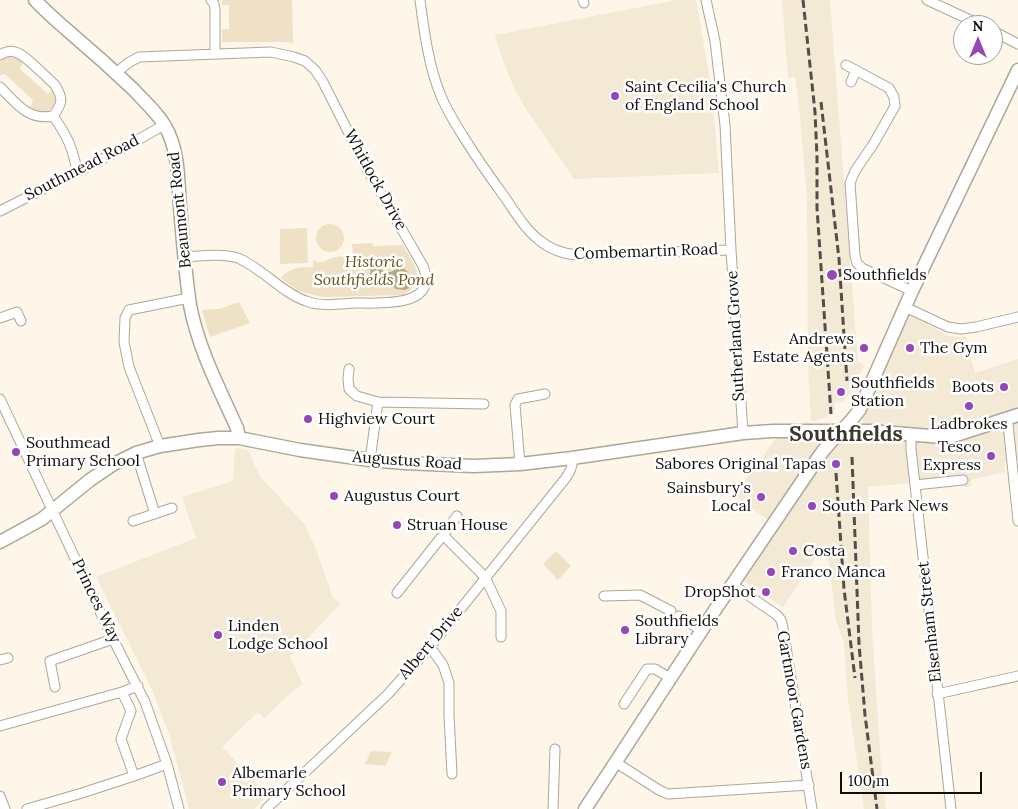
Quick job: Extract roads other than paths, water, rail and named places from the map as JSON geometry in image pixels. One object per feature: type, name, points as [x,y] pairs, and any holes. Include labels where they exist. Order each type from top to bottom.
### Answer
[{"type":"street","name":"Beaumont Road","points":[[35,0],[116,73],[156,113],[171,138],[176,154],[189,298],[198,338],[237,428],[239,438]]},
{"type":"street","points":[[211,0],[215,10],[215,54]]},
{"type":"street","name":"Combemartin Road","points":[[420,0],[435,78],[448,111],[498,188],[525,226],[540,241],[556,251],[578,256],[731,250]]},
{"type":"street","name":"Sutherland Grove","points":[[706,0],[715,41],[725,125],[743,434]]},
{"type":"street","points":[[927,0],[959,15]]},
{"type":"street","points":[[1003,36],[1018,44]]},
{"type":"street","points":[[0,56],[14,51],[22,55],[55,86],[59,91],[61,102],[53,116],[43,118],[30,114],[0,88]]},
{"type":"street","name":"Whitlock Drive","points":[[116,73],[139,57],[271,52],[294,56],[305,61],[315,70],[323,82],[381,194],[423,266],[426,272],[426,281],[420,293],[405,301],[309,303],[291,294],[244,260],[218,255],[184,257]]},
{"type":"street","points":[[846,65],[889,88],[894,97],[894,106],[874,144],[855,171],[850,183],[854,256],[862,268],[912,291]]},
{"type":"street","points":[[851,82],[856,70]]},
{"type":"street","points":[[585,809],[670,678],[820,455],[860,409],[912,291],[1018,70]]},
{"type":"street","points":[[53,116],[67,137],[77,171]]},
{"type":"street","name":"Southmead Road","points":[[0,211],[164,125]]},
{"type":"street","points":[[160,446],[129,367],[124,342],[126,318],[129,310],[189,298]]},
{"type":"street","points":[[905,307],[948,327],[961,329],[1018,317]]},
{"type":"street","points":[[0,318],[17,312],[21,321]]},
{"type":"street","points":[[349,369],[349,389],[357,396],[378,402],[484,404]]},
{"type":"street","points":[[520,464],[516,405],[518,400],[545,394]]},
{"type":"street","name":"Princes Way","points":[[0,399],[113,639],[145,702],[167,764],[179,809]]},
{"type":"street","points":[[370,460],[378,402]]},
{"type":"street","points":[[1012,416],[1018,521]]},
{"type":"street","name":"Augustus Road","points":[[0,542],[42,519],[90,480],[112,465],[136,453],[160,446],[199,440],[239,438],[300,450],[370,460],[474,466],[520,464],[743,434],[787,430],[869,431],[910,436],[953,436],[1012,416]]},
{"type":"street","name":"Elsenham Street","points":[[910,436],[951,809]]},
{"type":"street","points":[[136,453],[155,514]]},
{"type":"street","name":"Albert Drive","points":[[266,809],[373,709],[430,647],[565,479],[573,464],[572,458]]},
{"type":"street","points":[[915,486],[963,480]]},
{"type":"street","points":[[133,522],[172,508]]},
{"type":"street","points":[[397,593],[457,516]]},
{"type":"street","points":[[443,535],[486,577],[501,611],[501,636]]},
{"type":"street","name":"Gartmoor Gardens","points":[[733,585],[777,615],[781,620],[812,809]]},
{"type":"street","points":[[604,596],[640,595],[702,631]]},
{"type":"street","points":[[55,688],[50,661],[113,639]]},
{"type":"street","points":[[430,647],[443,665],[449,683],[452,774]]},
{"type":"street","points":[[624,704],[647,669],[654,669],[670,678]]},
{"type":"street","points":[[938,694],[1018,676]]},
{"type":"street","points":[[0,726],[138,686]]},
{"type":"street","points":[[122,692],[131,712],[120,739],[134,776]]},
{"type":"street","points":[[552,809],[555,749]]},
{"type":"street","points":[[615,762],[668,794],[809,785]]},
{"type":"street","points":[[27,809],[82,793],[167,764]]},
{"type":"street","points":[[0,796],[5,809]]},
{"type":"railway","points":[[803,0],[815,112],[817,208],[831,414]]},
{"type":"railway","points":[[821,102],[839,259],[847,381]]},
{"type":"railway","points":[[852,457],[859,644],[865,715],[877,809]]},
{"type":"railway","points":[[836,473],[844,589],[855,678]]},
{"type":"place","name":"Saint Cecilia's Church of England School","points":[[615,96]]},
{"type":"place","name":"Southfields","points":[[832,275]]},
{"type":"place","name":"Andrews Estate Agents","points":[[864,348]]},
{"type":"place","name":"The Gym","points":[[910,348]]},
{"type":"place","name":"Boots","points":[[1004,387]]},
{"type":"place","name":"Southfields Station","points":[[841,392]]},
{"type":"place","name":"Ladbrokes","points":[[969,406]]},
{"type":"place","name":"Highview Court","points":[[308,419]]},
{"type":"place","name":"Southmead Primary School","points":[[16,452]]},
{"type":"place","name":"Tesco Express","points":[[991,456]]},
{"type":"place","name":"Sabores Original Tapas","points":[[836,464]]},
{"type":"place","name":"Augustus Court","points":[[334,496]]},
{"type":"place","name":"Sainsbury's Local","points":[[761,497]]},
{"type":"place","name":"South Park News","points":[[812,506]]},
{"type":"place","name":"Struan House","points":[[397,525]]},
{"type":"place","name":"Costa","points":[[793,551]]},
{"type":"place","name":"Franco Manca","points":[[771,572]]},
{"type":"place","name":"DropShot","points":[[766,592]]},
{"type":"place","name":"Southfields Library","points":[[625,630]]},
{"type":"place","name":"Linden Lodge School","points":[[218,635]]},
{"type":"place","name":"Albemarle Primary School","points":[[222,782]]},
{"type":"district","name":"Southfields","points":[[846,435]]},
{"type":"park label","name":"Historic Southfields Pond","points":[[374,271]]}]
